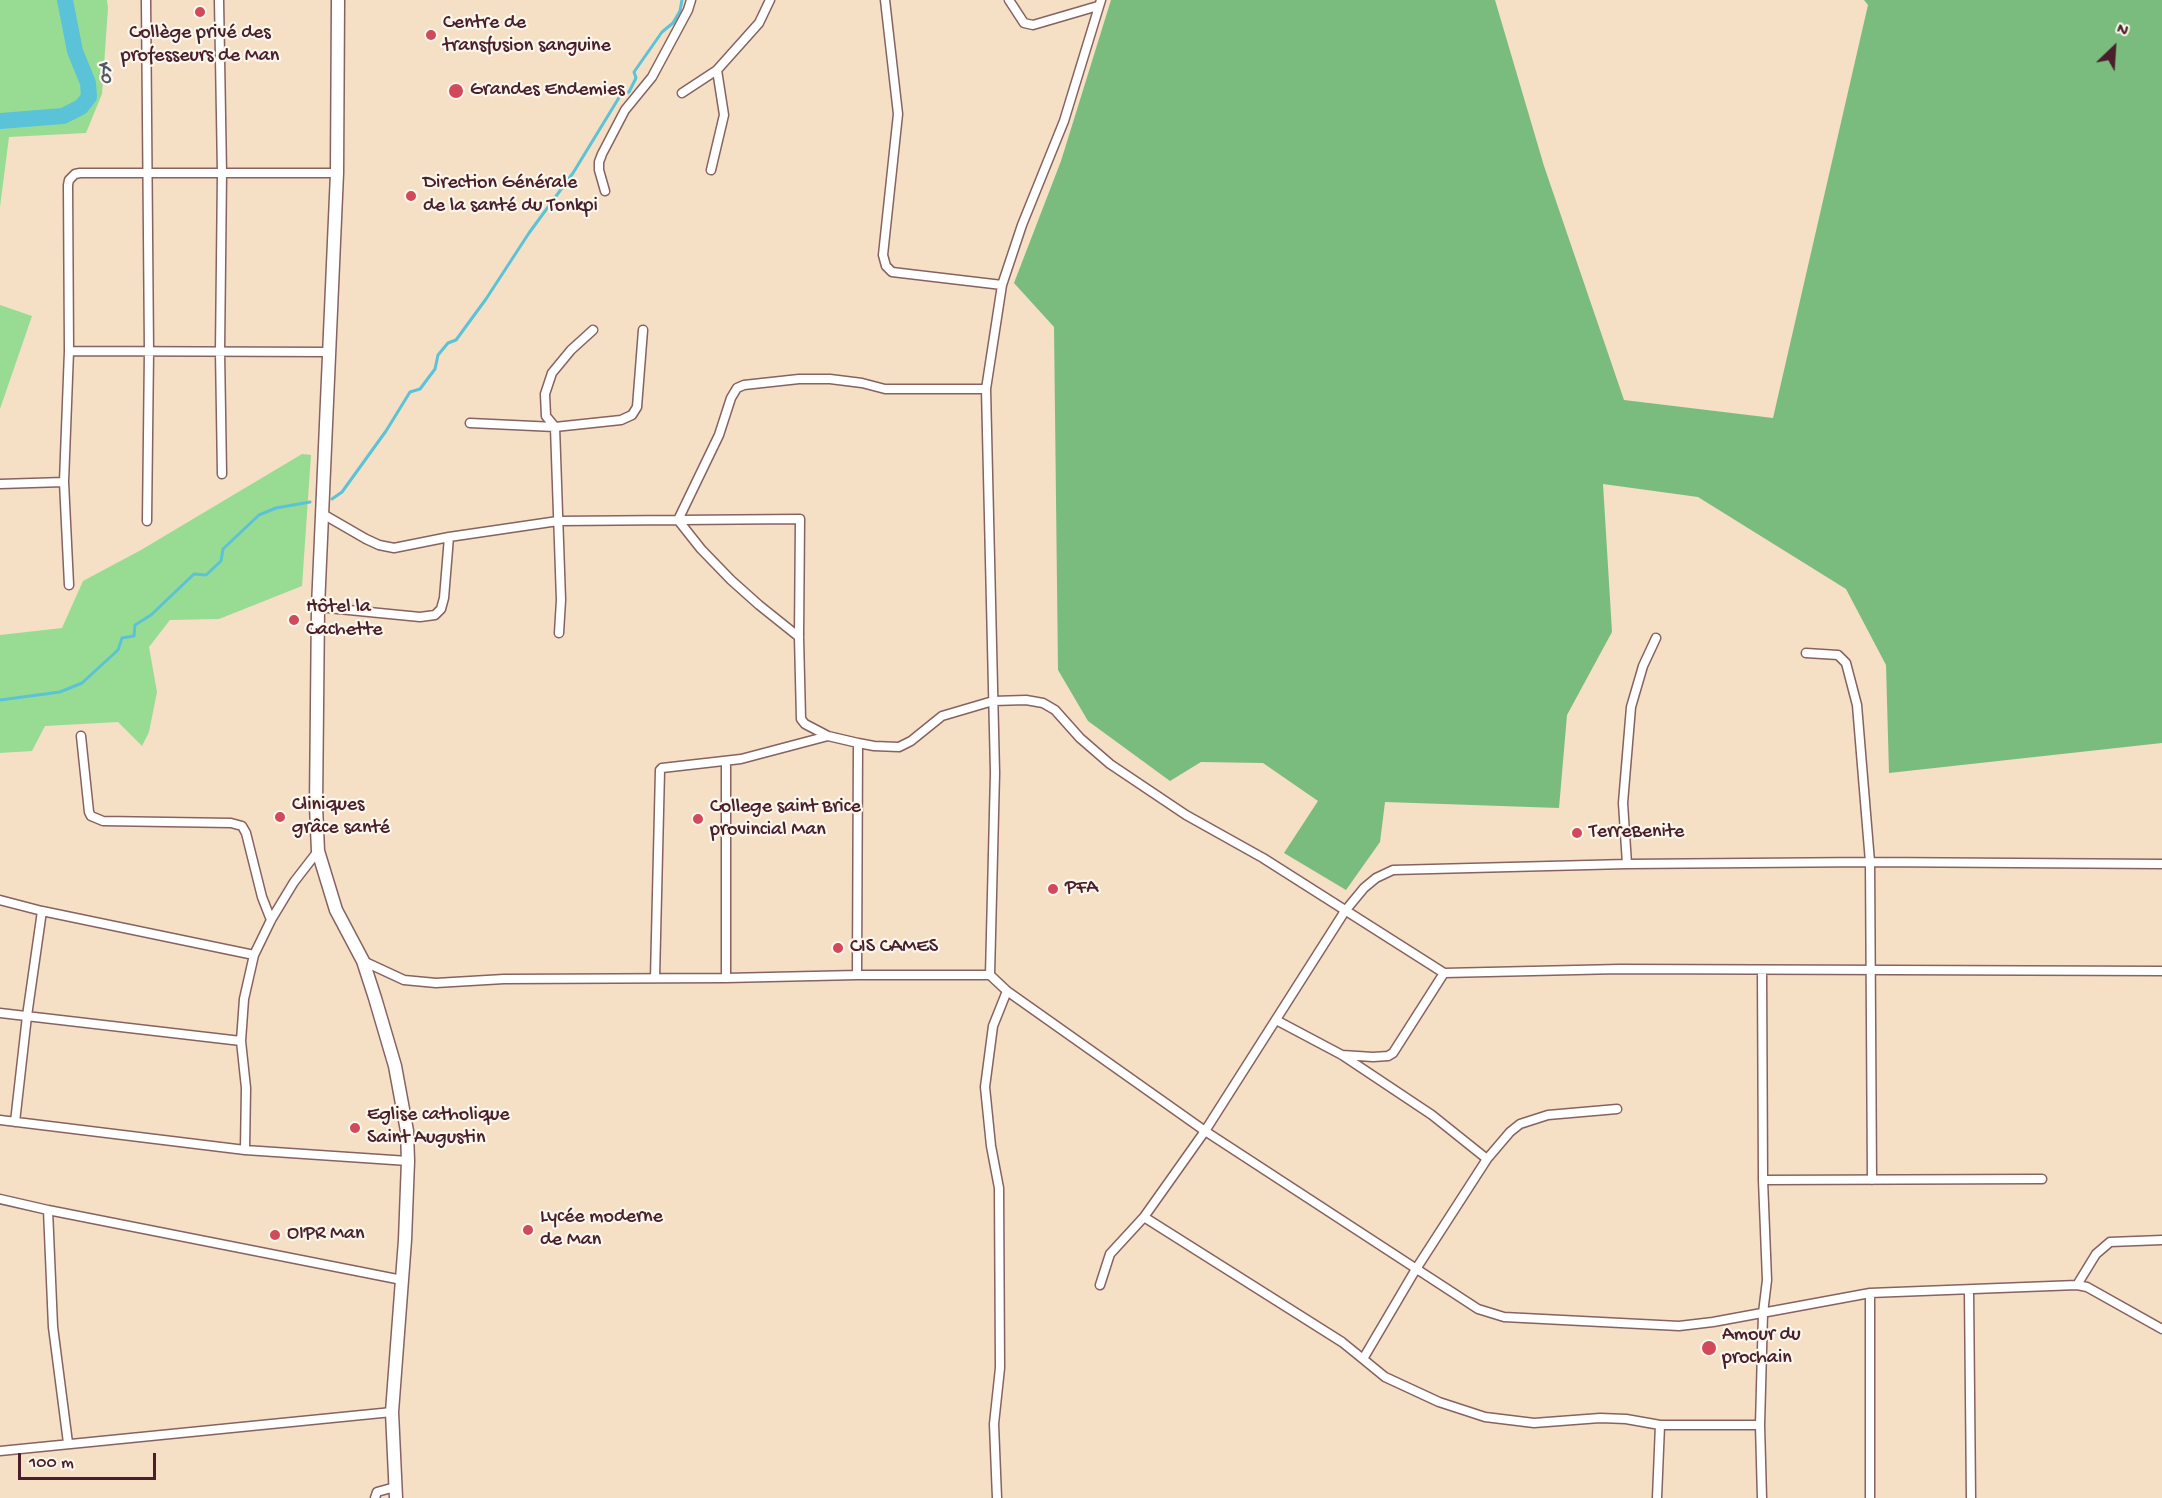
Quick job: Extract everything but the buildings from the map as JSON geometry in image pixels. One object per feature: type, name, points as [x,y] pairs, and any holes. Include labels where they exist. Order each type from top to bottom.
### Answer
[{"type":"main road","points":[[338,0],[337,173],[321,513],[316,806],[318,851],[336,910],[363,961],[397,1075],[407,1131],[408,1161],[402,1280],[392,1412],[395,1493]]},
{"type":"street","points":[[146,0],[149,351],[147,521]]},
{"type":"street","points":[[219,0],[222,172],[220,351],[222,474]]},
{"type":"street","points":[[605,191],[599,170],[602,154],[625,110],[652,76],[688,10],[691,0]]},
{"type":"street","points":[[682,93],[717,70],[759,23],[770,0]]},
{"type":"street","points":[[885,0],[898,114],[882,255],[886,266],[892,272],[1002,285]]},
{"type":"street","points":[[1010,0],[1024,23],[1033,25],[1100,3]]},
{"type":"street","points":[[990,975],[995,773],[986,389],[1002,285],[1022,225],[1064,121],[1100,3]]},
{"type":"street","points":[[711,170],[724,115],[717,70]]},
{"type":"street","points":[[69,585],[64,482],[69,351],[69,180],[75,174],[80,173],[337,173]]},
{"type":"street","points":[[559,633],[561,600],[555,427],[546,416],[545,393],[552,373],[592,330]]},
{"type":"street","points":[[470,423],[555,427],[621,420],[632,415],[637,407],[643,330]]},
{"type":"street","points":[[69,351],[329,351]]},
{"type":"street","points":[[678,520],[719,435],[731,398],[737,388],[744,385],[799,379],[830,379],[885,389],[986,389]]},
{"type":"street","points":[[0,484],[64,482]]},
{"type":"street","points":[[321,513],[366,539],[386,547],[406,547],[449,537],[558,521],[800,519],[801,719],[805,724],[828,736],[874,746],[899,747],[911,741],[942,716],[993,701],[1026,700],[1043,703],[1054,710],[1080,738],[1110,764],[1186,815],[1263,858],[1444,973],[1620,969],[2162,971]]},
{"type":"street","points":[[678,520],[701,549],[731,580],[799,636]]},
{"type":"street","points":[[318,607],[420,617],[435,615],[441,609],[444,598],[449,537]]},
{"type":"street","points":[[1627,864],[1623,803],[1631,707],[1643,666],[1656,638]]},
{"type":"street","points":[[1806,653],[1838,655],[1846,663],[1851,674],[1857,705],[1870,862],[1872,1180]]},
{"type":"street","points":[[81,736],[91,816],[103,821],[231,823],[242,826],[246,833],[262,897],[271,920]]},
{"type":"street","points":[[655,978],[659,773],[662,768],[741,759],[828,736]]},
{"type":"street","points":[[857,975],[858,743]]},
{"type":"street","points":[[726,761],[726,978]]},
{"type":"street","points":[[245,1150],[246,1088],[241,1041],[244,999],[254,955],[271,920],[294,882],[318,851]]},
{"type":"street","points":[[1100,1285],[1110,1254],[1144,1217],[1205,1131],[1345,911],[1364,888],[1376,878],[1394,870],[1627,864],[1870,862],[2162,864]]},
{"type":"street","points":[[0,900],[42,911],[254,955]]},
{"type":"street","points":[[15,1122],[42,911]]},
{"type":"street","points":[[363,961],[404,980],[436,983],[504,979],[990,975],[1007,992],[1205,1131],[1478,1309],[1504,1317],[1679,1326],[1713,1322],[1870,1293],[1969,1291],[2077,1285],[2087,1287],[2162,1329]]},
{"type":"street","points":[[1762,970],[1763,1180],[1767,1280],[1763,1312],[1760,1425],[1762,1498]]},
{"type":"street","points":[[1342,1055],[1372,1057],[1388,1056],[1393,1053],[1444,973]]},
{"type":"street","points":[[997,1498],[994,1424],[1000,1368],[999,1188],[991,1146],[985,1087],[993,1026],[1007,992]]},
{"type":"street","points":[[0,1013],[241,1041]]},
{"type":"street","points":[[1276,1020],[1342,1055],[1432,1115],[1487,1159]]},
{"type":"street","points":[[1363,1359],[1416,1269],[1487,1159],[1510,1132],[1520,1124],[1548,1115],[1617,1109]]},
{"type":"street","points":[[0,1120],[245,1150],[408,1161]]},
{"type":"street","points":[[1763,1180],[2042,1179]]},
{"type":"street","points":[[0,1199],[402,1280]]},
{"type":"street","points":[[48,1210],[53,1327],[68,1443]]},
{"type":"street","points":[[1144,1217],[1342,1342],[1385,1377],[1439,1402],[1485,1417],[1534,1423],[1600,1418],[1626,1419],[1660,1425],[1760,1425]]},
{"type":"street","points":[[2077,1285],[2096,1254],[2110,1242],[2162,1240]]},
{"type":"street","points":[[1969,1291],[1971,1498]]},
{"type":"street","points":[[1870,1293],[1870,1498]]},
{"type":"street","points":[[0,1451],[392,1412]]},
{"type":"street","points":[[1658,1498],[1660,1425]]},
{"type":"street","points":[[375,1498],[377,1492],[395,1493]]},
{"type":"green space","points":[[0,0],[107,0],[108,8],[102,94],[86,133],[9,137],[0,207]]},
{"type":"green space","points":[[1111,0],[1495,0],[1544,166],[1624,400],[1773,418],[1868,5],[1864,0],[2162,0],[2162,743],[1889,773],[1886,665],[1846,589],[1698,497],[1603,484],[1612,632],[1567,715],[1559,808],[1385,802],[1380,842],[1346,890],[1284,853],[1318,801],[1263,763],[1201,762],[1170,781],[1088,721],[1058,670],[1054,327],[1014,283],[1061,161]]},
{"type":"green space","points":[[0,305],[32,316],[0,409]]},
{"type":"green space","points":[[302,454],[311,455],[302,586],[219,619],[170,620],[149,647],[157,692],[149,732],[142,746],[118,722],[45,726],[32,751],[0,753],[0,635],[62,628],[83,581],[141,550]]},
{"type":"waterway","name":"Ko","points":[[0,121],[63,116],[81,107],[89,97],[88,83],[75,51],[65,0]]},
{"type":"waterway","points":[[332,499],[342,492],[386,431],[410,392],[420,389],[435,369],[438,355],[448,343],[456,340],[486,299],[529,233],[573,173],[620,96],[629,92],[636,78],[634,72],[662,32],[673,23],[680,11],[682,0]]},
{"type":"waterway","points":[[0,700],[60,692],[82,683],[118,650],[122,638],[134,636],[135,625],[151,615],[194,574],[206,575],[221,561],[223,549],[259,515],[276,508],[310,502]]},
{"type":"place","name":"Collège privé des professeurs de Man","points":[[200,12]]},
{"type":"place","name":"Centre de transfusion sanguine","points":[[431,35]]},
{"type":"place","name":"Grandes Endemies","points":[[456,91]]},
{"type":"place","name":"Direction Générale de la santé du Tonkpi","points":[[411,196]]},
{"type":"place","name":"Hôtel la Cachette","points":[[294,620]]},
{"type":"place","name":"Cliniques grâce santé","points":[[280,817]]},
{"type":"place","name":"College saint Brice provincial Man","points":[[698,819]]},
{"type":"place","name":"TerreBenite","points":[[1577,833]]},
{"type":"place","name":"PFA","points":[[1053,889]]},
{"type":"place","name":"CIS CAMES","points":[[838,948]]},
{"type":"place","name":"Eglise catholique Saint Augustin","points":[[355,1128]]},
{"type":"place","name":"Lycée moderne de Man","points":[[528,1230]]},
{"type":"place","name":"OIPR Man","points":[[275,1235]]},
{"type":"place","name":"Amour du prochain","points":[[1709,1348]]}]
